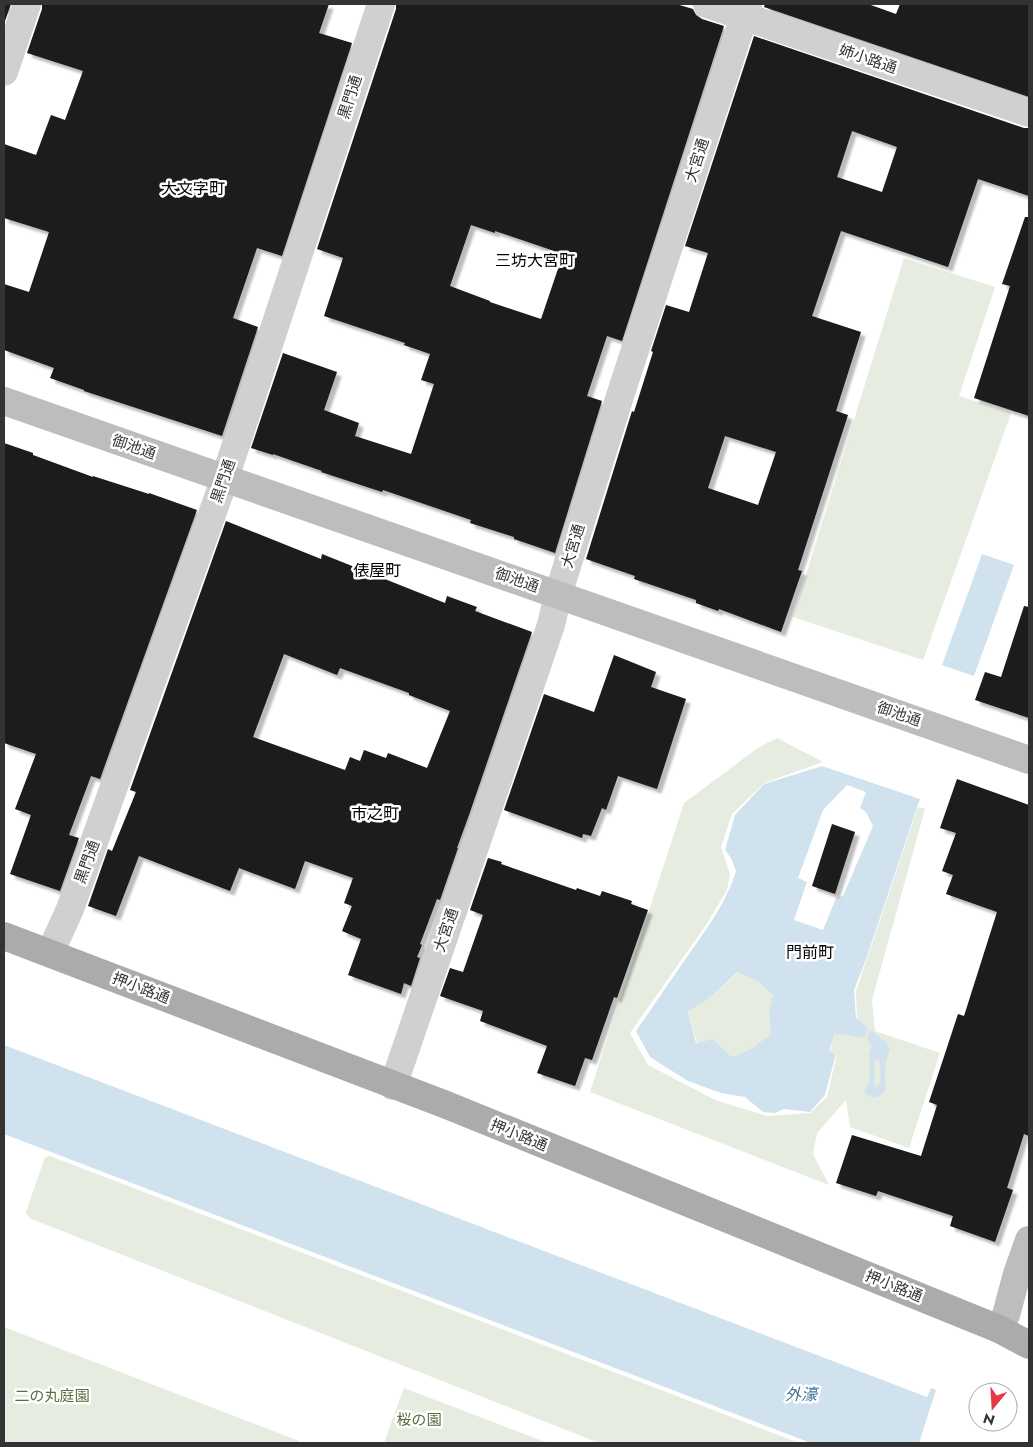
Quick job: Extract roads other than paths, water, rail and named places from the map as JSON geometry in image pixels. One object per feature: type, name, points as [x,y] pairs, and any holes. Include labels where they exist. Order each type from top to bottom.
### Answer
[{"type":"main road","name":"押小路通","points":[[4,936],[444,1104],[999,1328],[1029,1344]]},
{"type":"street","points":[[4,72],[27,4]]},
{"type":"street","name":"黒門通","points":[[50,953],[73,900],[225,478],[381,4]]},
{"type":"street","name":"姉小路通","points":[[707,4],[746,10],[1029,113]]},
{"type":"street","name":"大宮通","points":[[393,1086],[550,625],[620,396],[746,10]]},
{"type":"street","name":"御池通","points":[[4,401],[1029,760]]},
{"type":"street","points":[[999,1328],[1006,1315],[1017,1274],[1029,1240]]},
{"type":"water","points":[[982,554],[1014,565],[974,676],[942,665]]},
{"type":"water","points":[[822,766],[920,799],[854,990],[856,1018],[868,1028],[864,1038],[835,1034],[829,1050],[836,1054],[825,1095],[810,1112],[784,1109],[775,1113],[763,1112],[745,1097],[721,1093],[688,1081],[650,1057],[636,1031],[726,897],[736,871],[731,858],[725,850],[735,815],[764,784]],"holes":[[[847,785],[866,792],[860,808],[866,812],[873,826],[843,896],[836,898],[823,930],[794,920],[807,882],[798,878],[823,810]],[[738,972],[758,982],[773,995],[769,1012],[771,1034],[749,1050],[732,1057],[713,1039],[696,1043],[688,1012],[707,1000]]]},
{"type":"water","points":[[871,1030],[887,1043],[890,1049],[885,1066],[885,1091],[875,1097],[867,1095],[865,1092],[870,1078],[869,1053],[872,1045],[867,1039]],"holes":[[[878,1058],[881,1080],[875,1087],[874,1061]]]},
{"type":"water","name":"外濠","points":[[4,1045],[927,1397],[931,1388],[936,1390],[919,1443],[811,1443],[4,1134]]},
{"type":"district","name":"大文字町","points":[[193,188]]},
{"type":"district","name":"三坊大宮町","points":[[535,260]]},
{"type":"district","name":"俵屋町","points":[[377,570]]},
{"type":"district","name":"市之町","points":[[375,813]]},
{"type":"district","name":"門前町","points":[[810,952]]},
{"type":"park label","name":"二の丸庭園","points":[[52,1396]]},
{"type":"park label","name":"桜の園","points":[[419,1420]]}]
